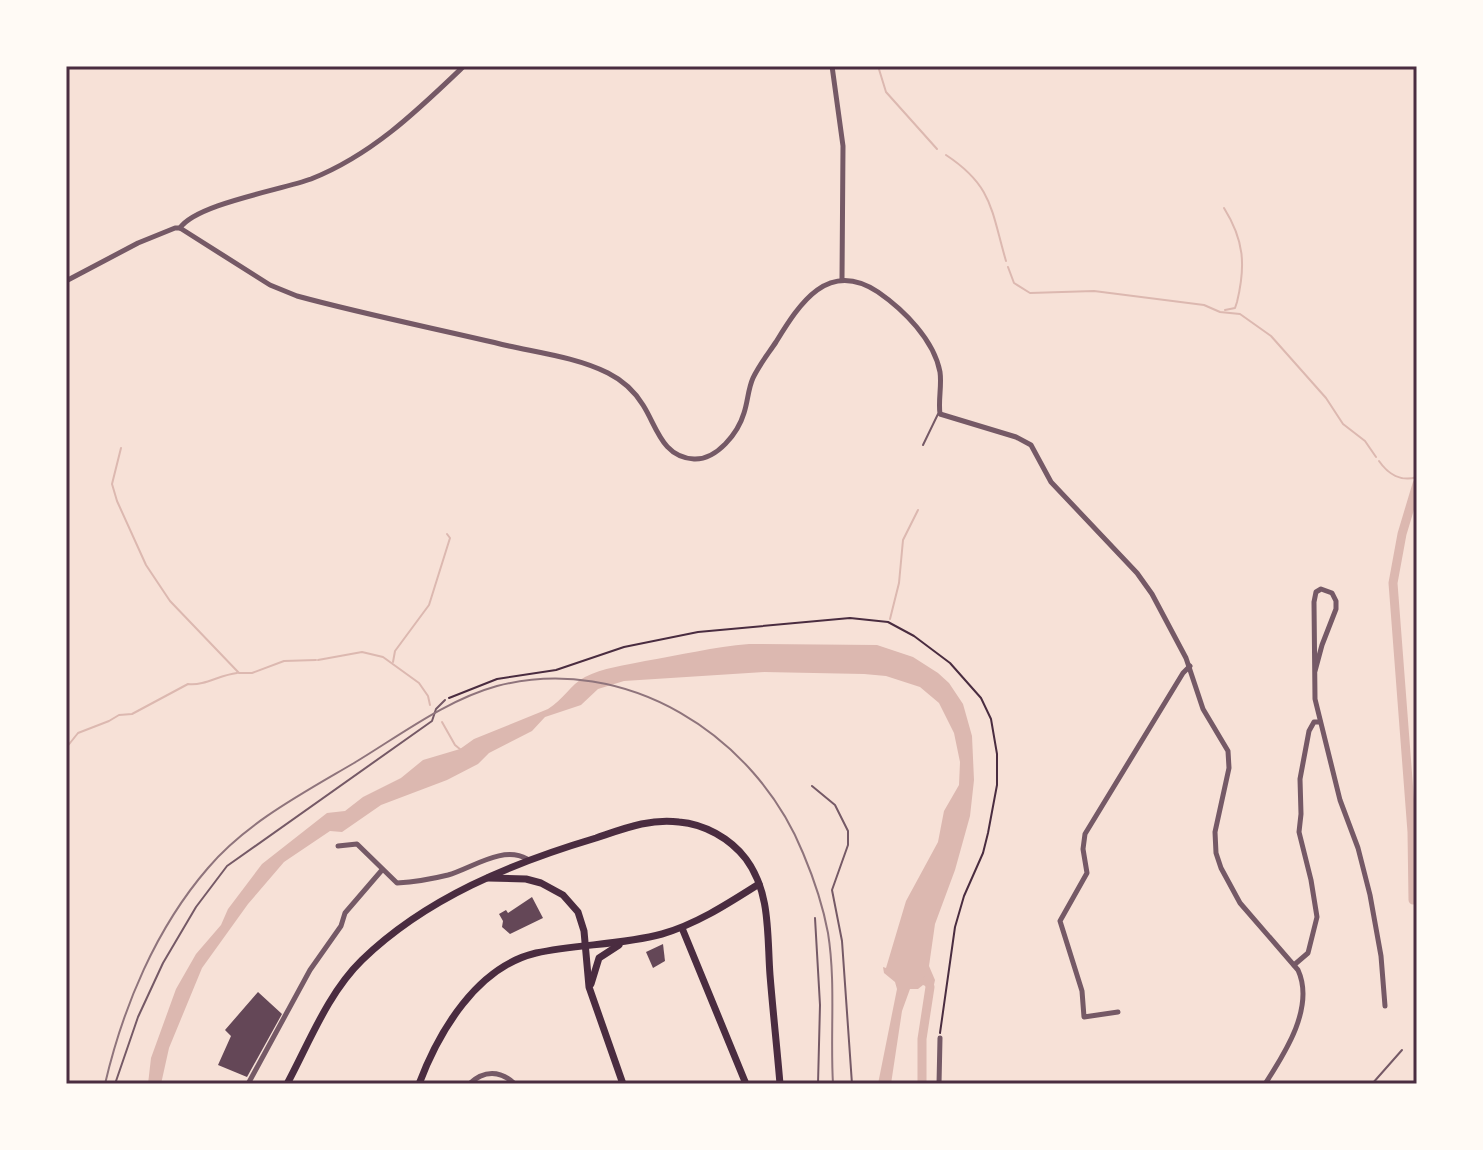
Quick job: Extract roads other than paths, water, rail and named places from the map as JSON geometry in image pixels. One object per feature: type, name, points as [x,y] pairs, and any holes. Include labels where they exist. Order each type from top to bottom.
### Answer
[{"type":"main road","points":[[287,1084],[335,994],[354,968],[399,931],[486,877],[527,859],[641,824],[679,822],[709,830],[727,840],[746,859],[759,884],[766,912],[780,1084]]},
{"type":"main road","points":[[486,877],[535,880],[559,892],[574,906],[582,920],[591,993],[623,1084]]},
{"type":"main road","points":[[419,1084],[432,1055],[466,999],[490,975],[527,956],[628,941],[682,928],[759,884]]},
{"type":"main road","points":[[682,928],[746,1084]]},
{"type":"main road","points":[[591,993],[593,971],[599,958],[628,941]]},
{"type":"street","points":[[180,228],[190,218],[304,181],[345,162],[402,125],[464,66]]},
{"type":"street","points":[[832,66],[843,146],[842,279]]},
{"type":"street","points":[[66,281],[138,243],[180,228],[270,285],[297,296],[606,371],[637,396],[666,446],[683,457],[694,459],[715,453],[733,433],[744,413],[755,374],[797,310],[822,286],[842,279],[863,284],[877,292],[922,335],[933,350],[939,366],[939,412],[1016,437],[1033,447],[1051,482],[1143,581],[1190,666],[1203,709],[1229,755],[1216,825],[1217,858],[1240,903],[1294,965],[1304,984],[1302,1007],[1295,1028],[1265,1084]]},
{"type":"street","points":[[1315,671],[1336,607],[1332,593],[1324,589],[1316,592],[1314,598],[1314,689],[1319,722],[1340,800],[1358,848],[1370,895],[1381,956],[1385,1006]]},
{"type":"street","points":[[1118,1012],[1084,1017],[1082,991],[1061,919],[1087,873],[1083,849],[1085,834],[1190,666]]},
{"type":"street","points":[[1294,965],[1308,953],[1317,917],[1299,832],[1300,779],[1309,731],[1314,722],[1319,722]]},
{"type":"street","points":[[338,846],[357,844],[397,883],[447,875],[506,854],[519,854],[527,859]]},
{"type":"street","points":[[248,1084],[310,970],[341,926],[345,913],[382,870]]},
{"type":"street","points":[[939,1084],[940,1038]]},
{"type":"street","points":[[469,1084],[480,1075],[496,1073],[508,1077],[515,1084]]},
{"type":"lane","points":[[923,445],[939,412]]},
{"type":"lane","points":[[115,1084],[138,1017],[163,963],[196,907],[227,866],[432,721],[436,709],[445,700]]},
{"type":"lane","points":[[812,786],[835,805],[848,831],[848,845],[832,890],[842,941],[852,1084]]},
{"type":"lane","points":[[815,918],[820,1005],[818,1084]]},
{"type":"lane","points":[[1372,1084],[1402,1050]]},
{"type":"waterway","points":[[878,66],[886,92],[937,149]]},
{"type":"waterway","points":[[946,155],[973,177],[982,189],[993,213],[1006,261]]},
{"type":"waterway","points":[[1224,208],[1236,231],[1242,264],[1235,308],[1225,310]]},
{"type":"waterway","points":[[1008,267],[1014,283],[1030,293],[1094,291],[1204,305],[1220,312],[1240,314],[1271,336],[1326,398],[1343,424],[1365,441],[1376,457]]},
{"type":"waterway","points":[[121,448],[112,484],[117,501],[146,565],[170,601],[239,673],[252,673],[284,661],[316,660]]},
{"type":"waterway","points":[[1379,461],[1395,476],[1417,477]]},
{"type":"waterway","points":[[1413,900],[1412,832],[1393,583],[1402,534],[1417,484]]},
{"type":"waterway","points":[[890,619],[899,583],[903,540],[918,510]]},
{"type":"waterway","points":[[393,662],[395,651],[429,605],[450,538],[447,534]]},
{"type":"waterway","points":[[318,660],[362,652],[383,657],[419,683],[430,705]]},
{"type":"waterway","points":[[66,748],[78,733],[119,715],[132,714],[188,684],[237,673]]},
{"type":"waterway","points":[[442,722],[461,750]]},
{"type":"waterway","points":[[922,1084],[922,1039],[930,987],[928,979]]},
{"type":"railway","points":[[105,1084],[121,1026],[157,942],[189,891],[223,852],[276,810],[441,709],[497,686],[545,679],[592,682],[638,693],[680,713],[719,740],[753,772],[781,811],[811,873],[828,933],[832,971],[833,1084]]}]
